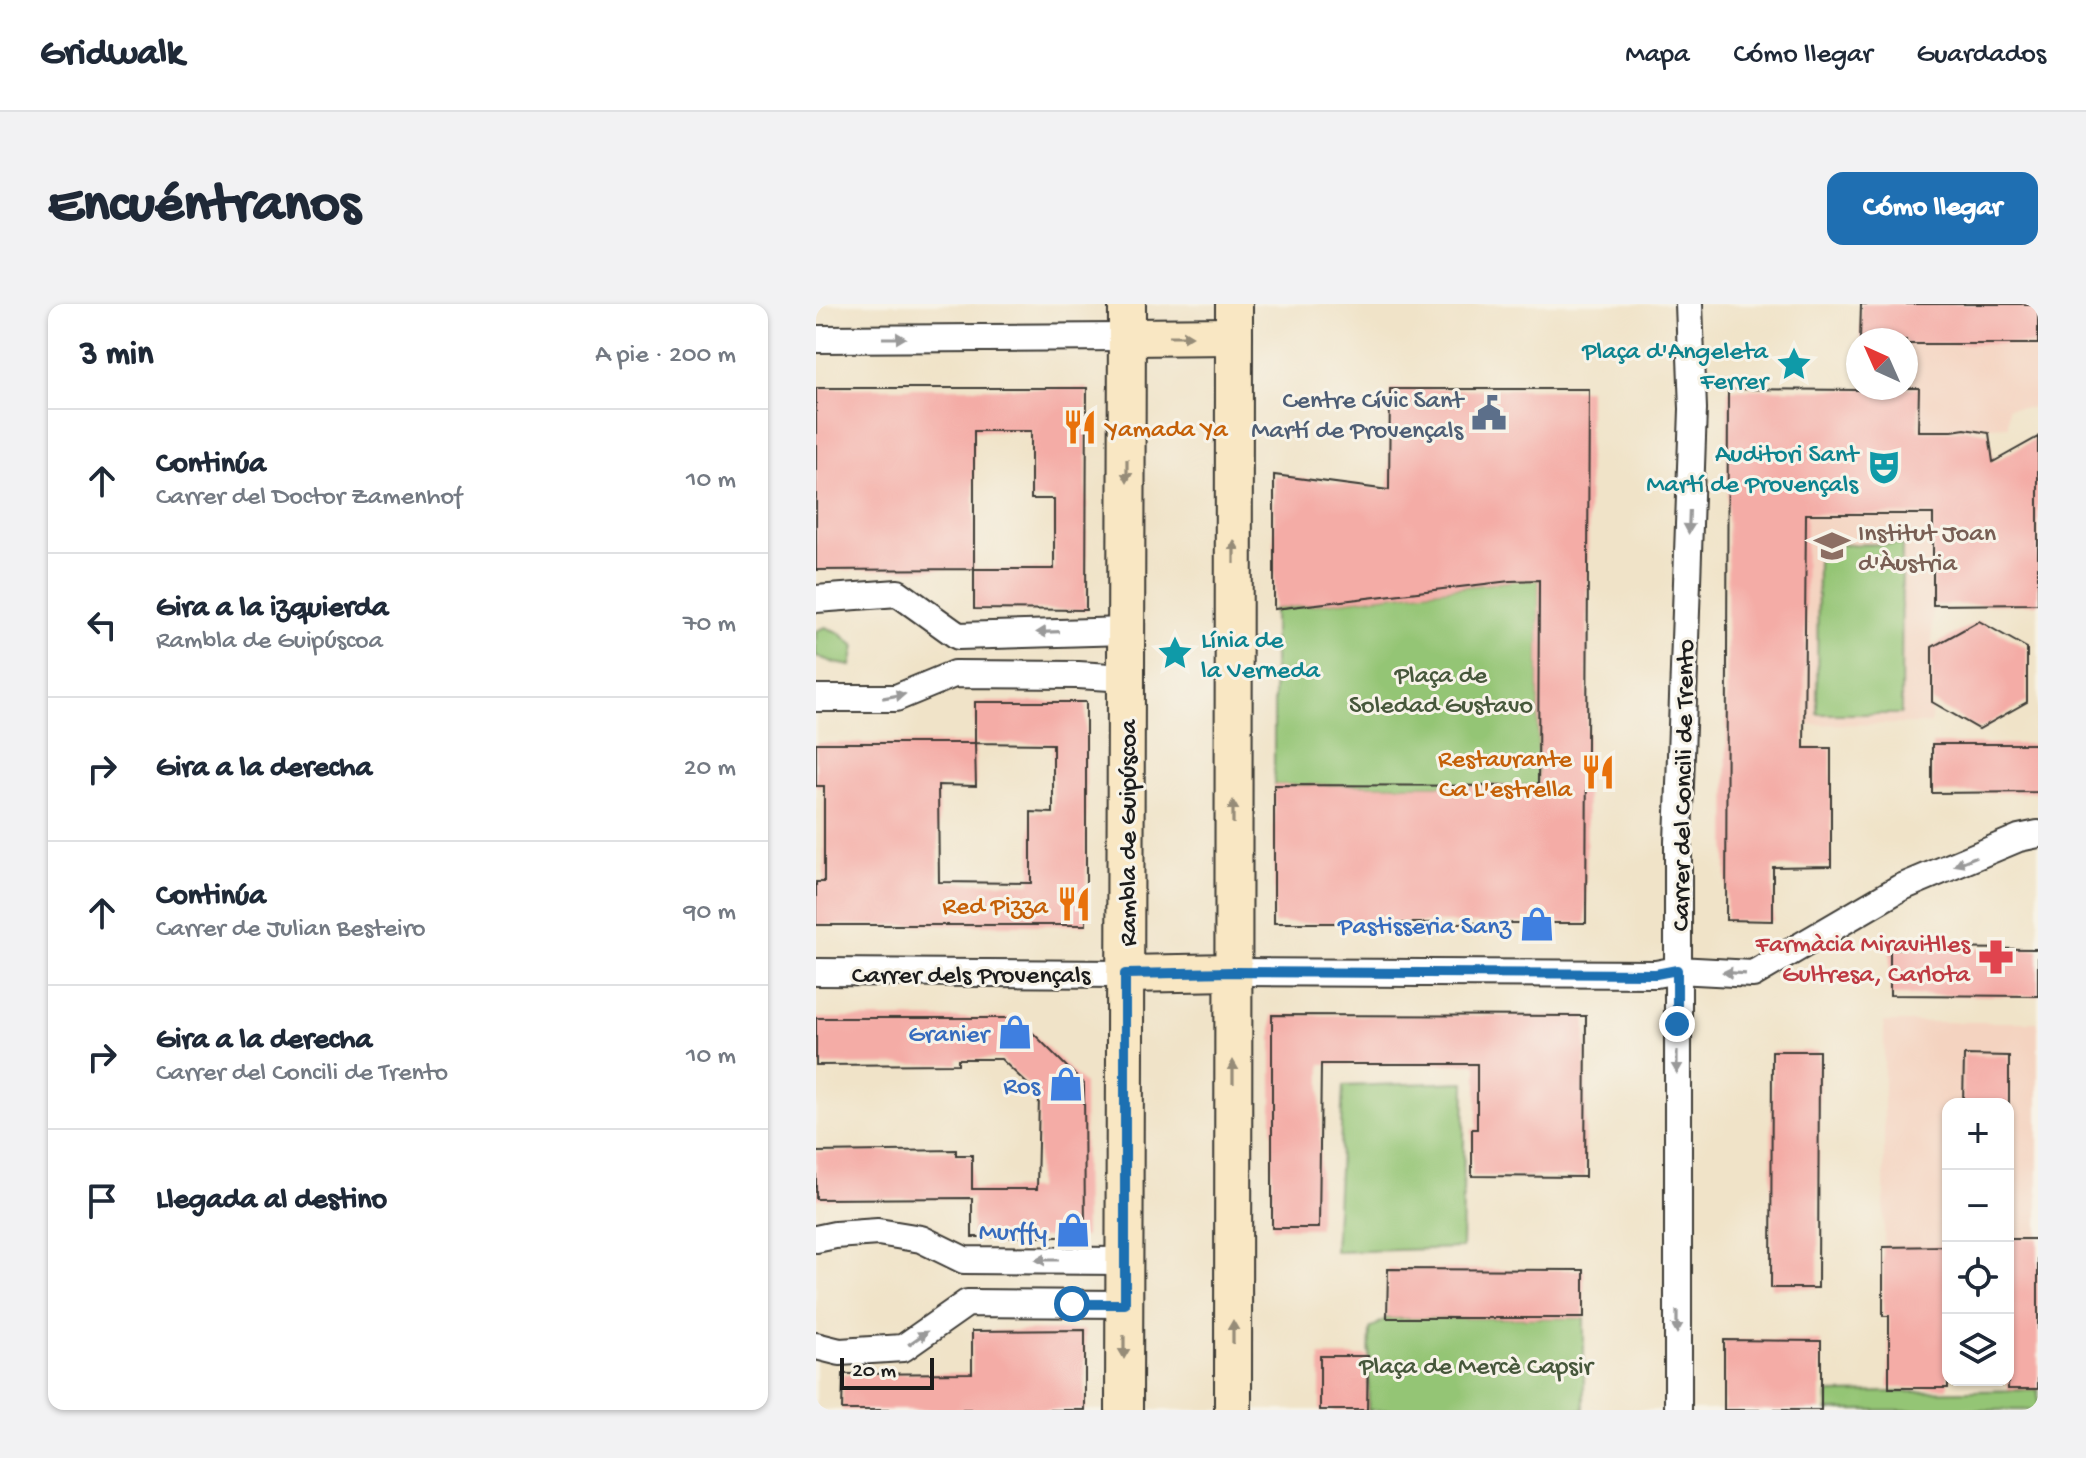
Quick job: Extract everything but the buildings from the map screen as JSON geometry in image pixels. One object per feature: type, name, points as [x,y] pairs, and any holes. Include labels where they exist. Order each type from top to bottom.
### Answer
[{"type":"street","name":"Carrer del Concili de Trento","points":[[1678,1410],[1678,826],[1693,409],[1689,304]]},
{"type":"street","points":[[816,339],[1127,320],[1234,320],[1233,1410]]},
{"type":"street","name":"Rambla de Guipúscoa","points":[[1124,1410],[1127,320]]},
{"type":"street","points":[[816,599],[898,593],[958,636],[1126,631]]},
{"type":"street","points":[[816,698],[896,698],[954,674],[1127,678]]},
{"type":"street","points":[[1125,974],[1656,974],[1677,970],[1753,974],[1900,888],[2019,838],[2038,834]]},
{"type":"street","name":"Carrer dels Provençals","points":[[816,972],[1125,974]]},
{"type":"street","points":[[816,1239],[878,1232],[921,1239],[964,1260],[1125,1261]]},
{"type":"street","points":[[816,1346],[840,1352],[903,1348],[967,1303],[1125,1304]]},
{"type":"shaded area","name":"Institut Joan d'Àustria","points":[[1861,304],[2038,304],[2038,408],[2008,408],[2008,426],[1918,431],[1918,328],[1860,328]]},
{"type":"shaded area","name":"Institut Joan d'Àustria","points":[[1728,389],[1846,390],[1846,400],[1906,400],[1775,513],[1940,514],[1940,534],[1933,558],[1931,724],[1726,725]]},
{"type":"shaded area","points":[[1884,1022],[2038,1022],[2038,1317],[2014,1317],[2014,1098],[1942,1098],[1942,1317],[1884,1317]]},
{"type":"green space","name":"Plaça de Soledad Gustavo","points":[[1540,505],[1538,786],[1274,785],[1274,609],[1510,581]]},
{"type":"green space","points":[[1902,544],[1901,714],[1817,714],[1818,545]]},
{"type":"green space","points":[[825,627],[838,632],[855,646],[851,666],[816,656],[816,631]]},
{"type":"green space","points":[[1465,1082],[1462,1248],[1335,1252],[1343,1086]]},
{"type":"green space","name":"Plaça de Mercè Capsir","points":[[1387,1318],[1584,1318],[1584,1410],[1368,1410],[1370,1329]]},
{"type":"green space","points":[[2038,1390],[2038,1410],[1827,1410],[1828,1393]]},
{"type":"place","name":"Plaça d'Angeleta Ferrer","points":[[1794,364]]},
{"type":"place","name":"Centre Cívic Sant Martí de Provençals","points":[[1489,413]]},
{"type":"place","name":"Yamada Ya","points":[[1080,427]]},
{"type":"place","name":"Auditori Sant Martí de Provençals","points":[[1884,467]]},
{"type":"place","name":"Institut Joan d'Àustria","points":[[1832,546]]},
{"type":"place","name":"Línia de la Verneda","points":[[1175,653]]},
{"type":"place","name":"Restaurante Ca L'estrella","points":[[1598,772]]},
{"type":"place","name":"Red Pizza","points":[[1074,904]]},
{"type":"place","name":"Pastisseria Sanz","points":[[1537,924]]},
{"type":"place","name":"Farmàcia Miravitlles Gultresa, Carlota","points":[[1996,957]]},
{"type":"place","name":"Granier","points":[[1015,1032]]},
{"type":"place","name":"Ros","points":[[1066,1084]]},
{"type":"place","name":"Murffy","points":[[1073,1230]]},
{"type":"route","points":[[1072,1304],[1125,1304],[1125,974],[1656,974],[1677,970],[1677,1024]]}]
